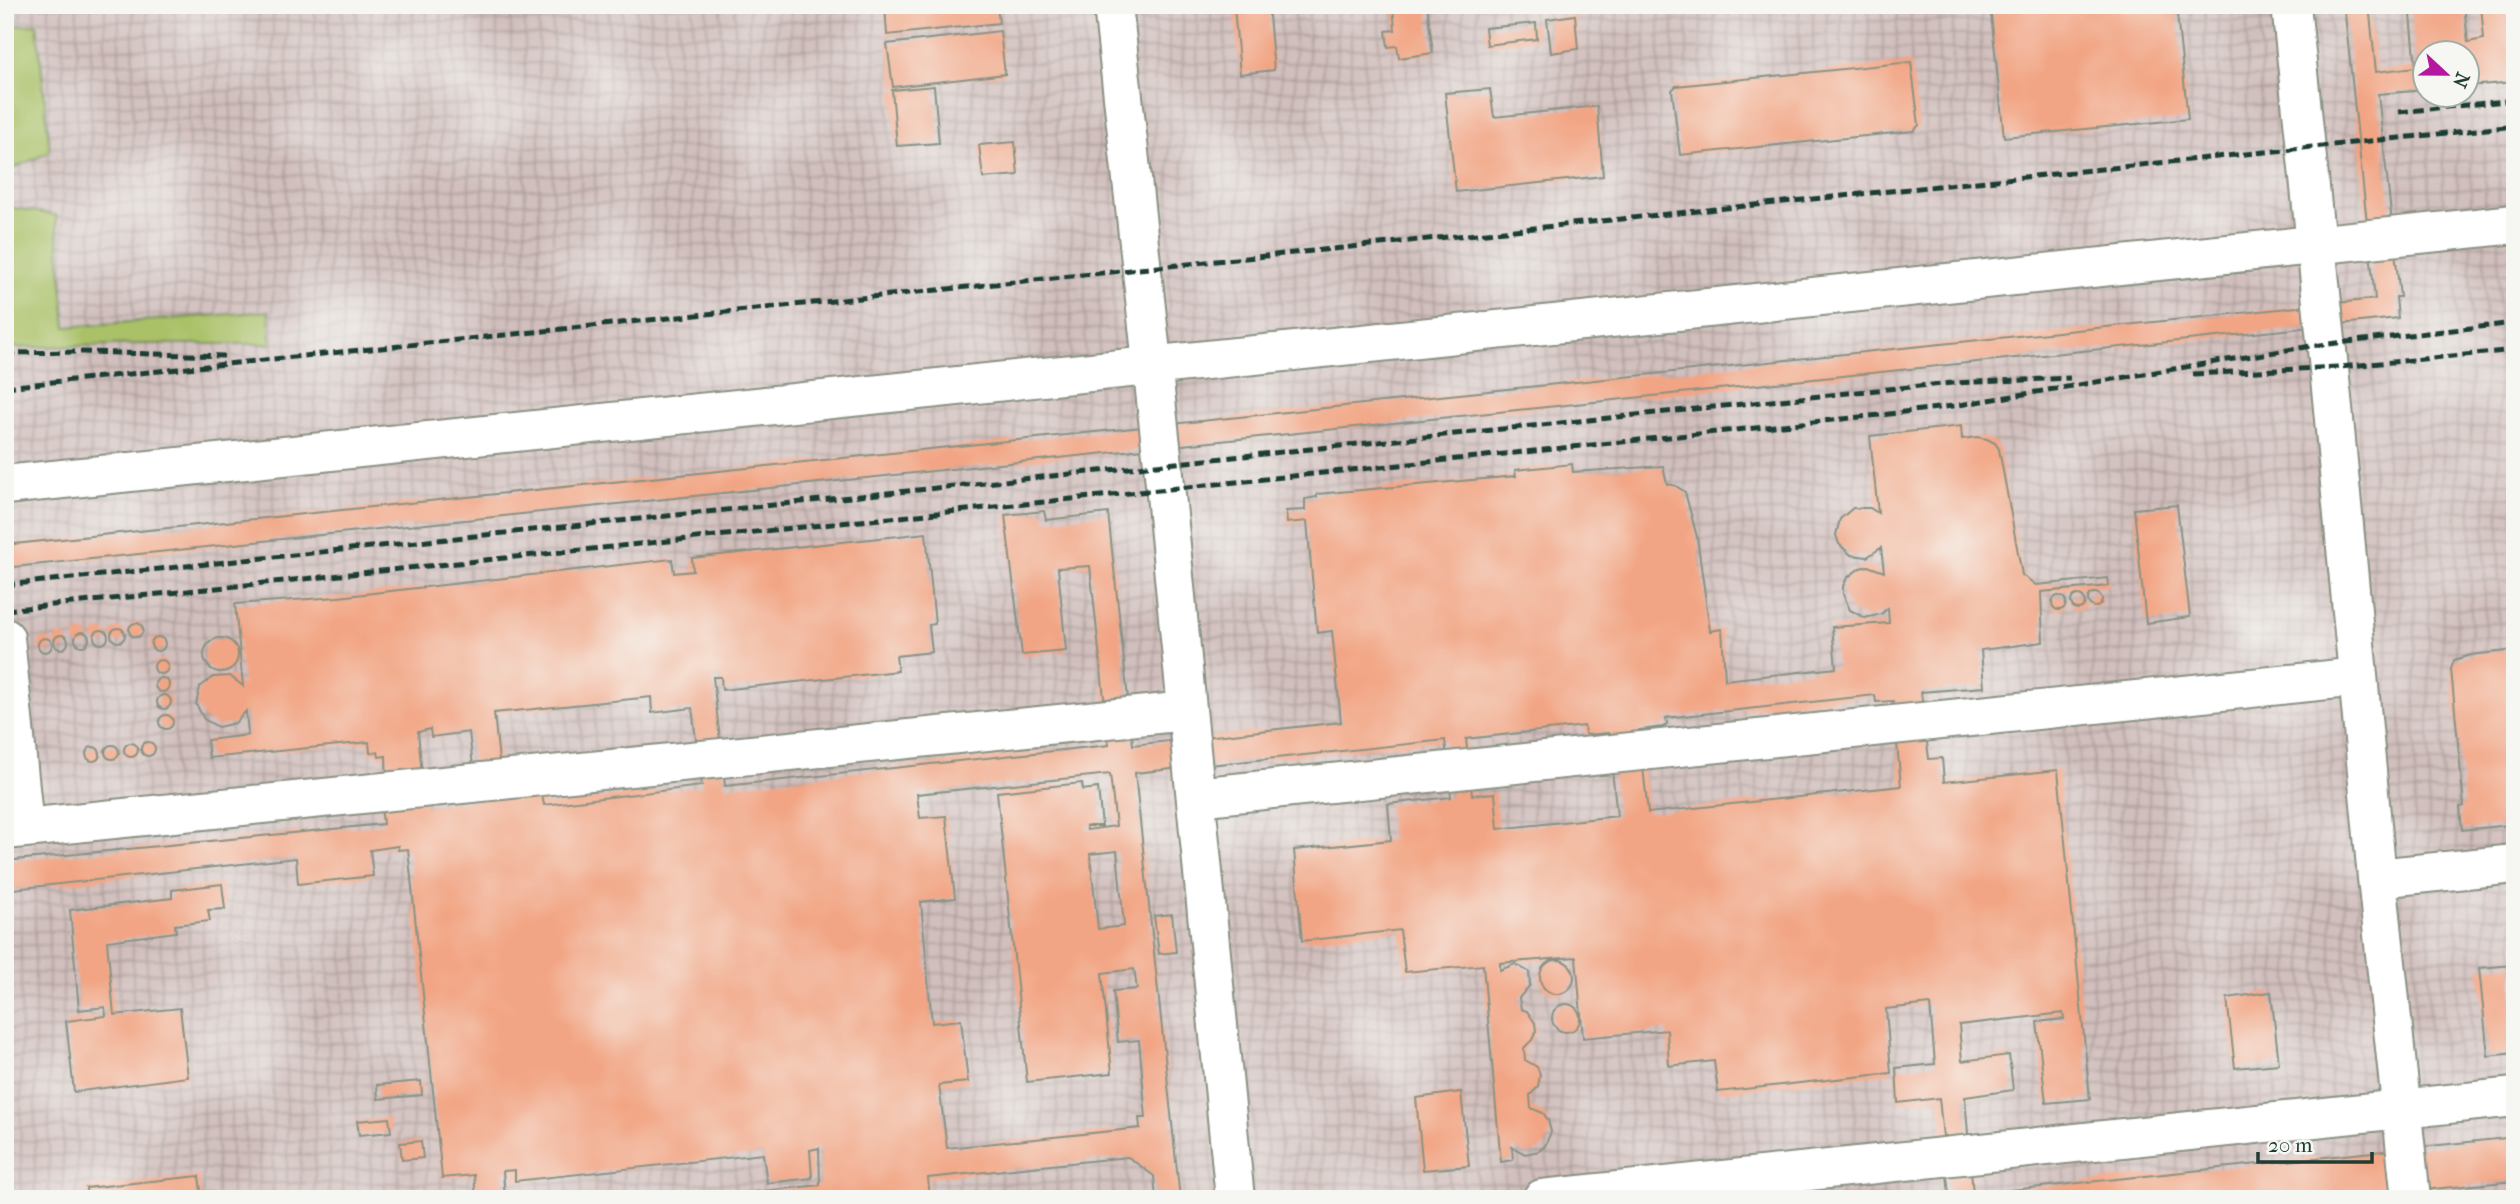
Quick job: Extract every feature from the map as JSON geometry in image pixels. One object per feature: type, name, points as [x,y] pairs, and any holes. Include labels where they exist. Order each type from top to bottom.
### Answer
[{"type":"lane","points":[[1113,5],[1153,365],[1235,1199]]},
{"type":"lane","points":[[2291,5],[2317,245],[2400,1108],[2412,1199]]},
{"type":"lane","points":[[5,485],[2515,224]]},
{"type":"lane","points":[[5,638],[15,829],[1188,711]]},
{"type":"lane","points":[[1196,797],[2358,677]]},
{"type":"lane","points":[[2377,877],[2515,864]]},
{"type":"lane","points":[[1542,1199],[2515,1097]]},
{"type":"shaded area","points":[[5,5],[2515,5],[2515,1199],[5,1199]]},
{"type":"green space","points":[[37,24],[50,152],[5,172],[5,27]]},
{"type":"green space","points":[[8,207],[56,215],[66,327],[269,311],[271,344],[5,348],[5,212]]},
{"type":"building","points":[[885,5],[997,5],[999,23],[887,35]]},
{"type":"building","points":[[1268,5],[1274,70],[1240,74],[1234,7]]},
{"type":"building","points":[[1427,5],[1433,53],[1399,58],[1397,46],[1388,47],[1386,31],[1395,30],[1393,6]]},
{"type":"building","points":[[1990,5],[2176,5],[2188,119],[2004,137]]},
{"type":"building","points":[[2344,5],[2369,5],[2376,72],[2412,68],[2412,91],[2378,94],[2400,297],[2396,297],[2398,318],[5,568],[5,545],[2375,299]]},
{"type":"building","points":[[2410,5],[2464,5],[2468,38],[2413,38]]},
{"type":"building","points":[[2481,5],[2515,5],[2515,82],[2482,85],[2484,39]]},
{"type":"building","points":[[1575,15],[1578,49],[1551,53],[1547,19]]},
{"type":"building","points":[[1536,23],[1537,39],[1487,45],[1485,28]]},
{"type":"building","points":[[1000,31],[1005,74],[893,87],[887,44]]},
{"type":"building","points":[[1911,62],[1919,125],[1914,131],[1680,155],[1672,90],[1676,86]]},
{"type":"building","points":[[934,86],[939,143],[897,146],[892,90]]},
{"type":"building","points":[[1490,89],[1494,117],[1597,106],[1603,176],[1456,192],[1445,93]]},
{"type":"building","points":[[1015,142],[1018,175],[983,178],[979,145]]},
{"type":"building","points":[[1961,426],[1962,439],[1977,437],[1995,443],[1999,449],[2022,575],[2036,585],[2108,578],[2109,586],[2041,592],[2043,642],[1981,650],[1984,687],[1921,692],[1929,759],[1942,758],[1944,782],[2058,770],[2090,1099],[2046,1103],[2037,1022],[2064,1019],[2063,1013],[1959,1025],[1962,1061],[2009,1055],[2013,1090],[1965,1097],[1973,1194],[2515,1137],[2515,1181],[2329,1199],[1932,1199],[1949,1195],[1939,1098],[1898,1103],[1896,1068],[1935,1064],[1930,1004],[1886,1009],[1891,1073],[1718,1092],[1714,1061],[1669,1066],[1667,1030],[1583,1038],[1576,957],[1500,963],[1500,970],[1515,964],[1529,972],[1530,985],[1519,998],[1521,1009],[1527,1011],[1535,1023],[1536,1031],[1524,1048],[1525,1060],[1537,1067],[1540,1074],[1538,1087],[1530,1095],[1531,1108],[1543,1113],[1551,1132],[1545,1146],[1539,1151],[1525,1154],[1512,1147],[1513,1160],[1501,1162],[1483,965],[1405,972],[1400,930],[1302,941],[1294,850],[1391,840],[1388,804],[1451,797],[1445,740],[1135,773],[1180,1199],[1156,1199],[1154,1176],[1128,1157],[928,1178],[930,1199],[706,1197],[820,1185],[819,1148],[810,1150],[812,1178],[767,1183],[763,1154],[515,1181],[515,1170],[503,1171],[505,1198],[476,1199],[474,1175],[442,1178],[408,849],[398,850],[398,846],[370,850],[373,876],[298,884],[296,858],[5,890],[5,861],[383,824],[381,806],[387,787],[386,756],[379,757],[378,752],[370,753],[369,742],[209,758],[207,740],[248,735],[246,711],[235,723],[218,727],[204,719],[196,704],[200,687],[213,677],[230,676],[243,686],[235,604],[338,597],[672,559],[674,573],[693,571],[692,558],[926,533],[935,624],[929,625],[932,652],[896,656],[898,671],[722,690],[721,677],[713,677],[725,786],[1109,745],[1090,566],[1058,568],[1066,651],[1022,655],[1005,515],[1044,511],[1046,520],[1108,513],[1133,745],[1341,722],[1332,631],[1317,633],[1307,521],[1287,523],[1286,511],[1305,510],[1305,499],[1317,497],[1317,494],[1516,476],[1515,470],[1572,464],[1573,472],[1663,466],[1667,484],[1685,492],[1697,537],[1710,631],[1722,629],[1725,680],[1836,668],[1832,627],[1889,623],[1888,608],[1881,614],[1865,618],[1850,610],[1843,594],[1847,578],[1860,568],[1868,566],[1884,572],[1881,548],[1867,557],[1851,555],[1839,544],[1836,535],[1840,519],[1853,508],[1870,508],[1878,513],[1870,436]],"holes":[[[1875,695],[1876,702],[1893,701],[1901,786],[1648,813],[1639,730],[1667,724],[1666,718]],[[651,697],[652,713],[692,708],[702,786],[544,805],[542,795],[503,799],[494,713]],[[1584,726],[1588,735],[1608,733],[1617,816],[1498,829],[1495,793],[1472,795],[1466,739]],[[430,729],[431,737],[469,732],[477,800],[425,806],[418,732]],[[1110,774],[1116,826],[1087,830],[1086,826],[1102,826],[1098,788],[1083,790],[1082,783],[997,792],[1027,1082],[1112,1073],[1102,973],[1134,969],[1137,989],[1113,991],[1118,1042],[1139,1040],[1146,1118],[1139,1118],[1140,1128],[947,1148],[939,1085],[968,1082],[961,1020],[932,1023],[921,902],[955,898],[946,816],[920,818],[917,794]],[[1117,851],[1124,926],[1098,929],[1090,854]]]},
{"type":"building","points":[[2177,505],[2190,617],[2146,623],[2134,509]]},
{"type":"building","points":[[2095,593],[2100,595],[2100,605],[2095,607],[2090,605],[2088,600],[2090,595]]},
{"type":"building","points":[[2078,595],[2083,597],[2083,607],[2078,609],[2073,607],[2071,602],[2073,597]]},
{"type":"building","points":[[2059,596],[2064,598],[2064,608],[2059,610],[2054,608],[2052,603],[2054,598]]},
{"type":"building","points":[[136,623],[141,625],[141,635],[136,637],[131,635],[129,630],[131,625]]},
{"type":"building","points":[[118,628],[123,630],[123,640],[118,642],[113,640],[111,635],[113,630]]},
{"type":"building","points":[[101,630],[106,632],[106,642],[101,644],[96,642],[94,637],[96,632]]},
{"type":"building","points":[[82,632],[87,634],[87,644],[82,646],[77,644],[75,639],[77,634]]},
{"type":"building","points":[[61,635],[66,637],[66,647],[61,649],[56,647],[54,642],[56,637]]},
{"type":"building","points":[[158,637],[163,639],[163,649],[158,651],[153,649],[151,644],[153,639]]},
{"type":"building","points":[[45,638],[50,640],[50,650],[45,652],[40,650],[38,645],[40,640]]},
{"type":"building","points":[[221,638],[233,643],[238,655],[233,667],[221,672],[209,667],[204,655],[209,643]]},
{"type":"building","points":[[2515,650],[2515,819],[2509,819],[2510,825],[2462,830],[2460,807],[2464,806],[2451,669],[2454,660],[2471,655]]},
{"type":"building","points":[[161,660],[166,662],[166,672],[161,674],[156,672],[154,667],[156,662]]},
{"type":"building","points":[[162,678],[167,680],[167,690],[162,692],[157,690],[155,685],[157,680]]},
{"type":"building","points":[[164,695],[169,697],[169,707],[164,709],[159,707],[157,702],[159,697]]},
{"type":"building","points":[[166,715],[171,717],[171,727],[166,729],[161,727],[159,722],[161,717]]},
{"type":"building","points":[[148,742],[153,744],[153,754],[148,756],[143,754],[141,749],[143,744]]},
{"type":"building","points":[[131,743],[136,745],[136,755],[131,757],[126,755],[124,750],[126,745]]},
{"type":"building","points":[[112,745],[117,747],[117,757],[112,759],[107,757],[105,752],[107,747]]},
{"type":"building","points":[[93,747],[98,749],[98,759],[93,761],[88,759],[86,754],[88,749]]},
{"type":"building","points":[[222,884],[225,909],[208,910],[210,921],[175,925],[176,932],[107,941],[114,1015],[180,1008],[188,1077],[74,1092],[66,1021],[106,1016],[105,1007],[79,1010],[70,910],[172,898],[172,890]]},
{"type":"building","points":[[1172,914],[1176,952],[1159,954],[1154,916]]},
{"type":"building","points":[[1557,960],[1569,965],[1574,977],[1569,989],[1557,994],[1545,989],[1540,977],[1545,965]]},
{"type":"building","points":[[2513,965],[2515,1053],[2488,1056],[2479,968]]},
{"type":"building","points":[[2271,992],[2279,1064],[2235,1068],[2227,998]]},
{"type":"building","points":[[1566,1004],[1576,1008],[1580,1018],[1576,1028],[1566,1032],[1556,1028],[1552,1018],[1556,1008]]},
{"type":"building","points":[[421,1081],[422,1095],[378,1099],[377,1085]]},
{"type":"building","points":[[1461,1092],[1469,1166],[1423,1170],[1416,1098]]},
{"type":"building","points":[[389,1118],[391,1132],[359,1135],[357,1121]]},
{"type":"building","points":[[421,1141],[423,1158],[402,1160],[400,1143]]},
{"type":"building","points":[[199,1176],[202,1199],[87,1199],[86,1188]]},
{"type":"railway","points":[[2399,112],[2515,100]]},
{"type":"railway","points":[[5,387],[2515,126]]},
{"type":"railway","points":[[5,610],[1880,415],[1953,406],[2311,346],[2515,323]]},
{"type":"railway","points":[[2193,374],[2340,367],[2515,350]]},
{"type":"railway","points":[[5,353],[224,356]]},
{"type":"railway","points":[[5,585],[1877,390],[1953,383],[2070,378]]}]
